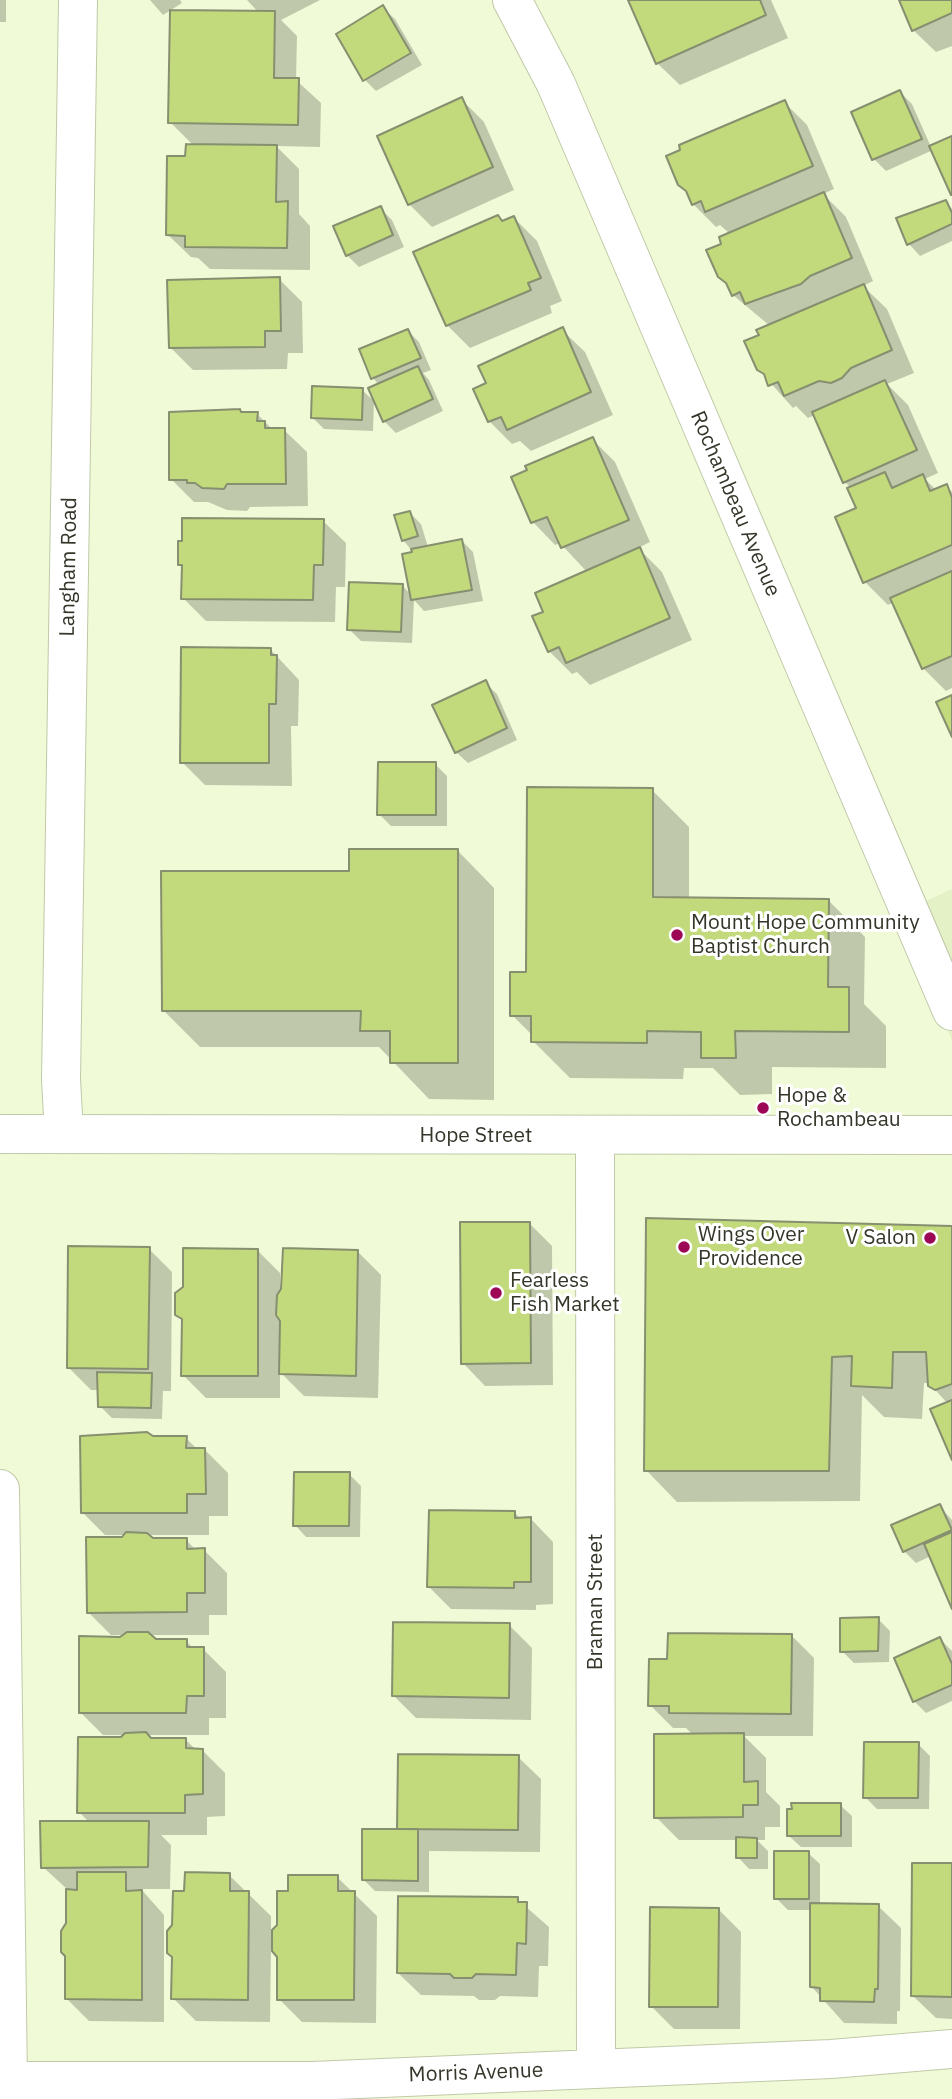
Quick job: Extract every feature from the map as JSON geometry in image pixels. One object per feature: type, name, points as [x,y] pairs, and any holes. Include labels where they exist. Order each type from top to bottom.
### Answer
[{"type":"street","name":"Langham Road","points":[[64,1134],[62,1037],[78,0]]},
{"type":"street","name":"Rochambeau Avenue","points":[[512,0],[556,84],[952,1012]]},
{"type":"street","name":"Hope Street","points":[[0,1134],[952,1135]]},
{"type":"street","name":"Braman Street","points":[[595,1136],[596,2068]]},
{"type":"street","points":[[0,1489],[4,2081]]},
{"type":"street","name":"Morris Avenue","points":[[4,2081],[313,2081],[467,2086],[596,2068],[831,2060],[952,2049]]},
{"type":"shaded area","points":[[952,889],[952,1040],[903,927],[902,912]]},
{"type":"building","points":[[628,0],[760,0],[766,15],[656,64]]},
{"type":"building","points":[[899,0],[952,0],[952,13],[912,31]]},
{"type":"building","points":[[383,5],[411,53],[363,81],[336,34]]},
{"type":"building","points":[[170,10],[275,11],[274,78],[299,78],[298,125],[168,123]]},
{"type":"building","points":[[900,90],[922,139],[872,160],[851,112]]},
{"type":"building","points":[[462,97],[493,167],[408,205],[377,136]]},
{"type":"building","points":[[785,100],[813,166],[705,212],[701,201],[692,205],[686,191],[678,185],[666,156],[680,150],[679,145]]},
{"type":"building","points":[[952,136],[952,195],[951,195],[929,146]]},
{"type":"building","points":[[186,144],[277,145],[276,202],[288,201],[287,248],[185,247],[185,236],[166,235],[167,156],[185,156]]},
{"type":"building","points":[[824,192],[852,258],[810,276],[801,284],[745,304],[740,292],[732,296],[726,283],[718,277],[706,250],[721,244],[719,237]]},
{"type":"building","points":[[946,200],[952,213],[952,224],[907,245],[896,218]]},
{"type":"building","points":[[381,206],[393,235],[346,256],[333,226]]},
{"type":"building","points":[[498,215],[502,221],[514,216],[541,278],[528,283],[531,290],[446,326],[413,252]]},
{"type":"building","points":[[280,277],[281,331],[265,331],[265,347],[169,348],[167,280]]},
{"type":"building","points":[[864,284],[892,350],[851,368],[842,378],[831,383],[819,381],[784,396],[778,382],[768,386],[764,374],[757,370],[744,341],[759,335],[756,330]]},
{"type":"building","points":[[563,327],[591,392],[507,430],[501,417],[488,422],[473,389],[486,383],[478,366]]},
{"type":"building","points":[[408,329],[421,358],[371,379],[359,349]]},
{"type":"building","points":[[418,366],[433,399],[383,422],[368,388]]},
{"type":"building","points":[[885,380],[917,450],[843,483],[812,412]]},
{"type":"building","points":[[312,386],[363,388],[362,420],[311,418]]},
{"type":"building","points":[[240,409],[241,412],[258,412],[257,421],[265,421],[265,428],[285,428],[286,484],[227,484],[224,489],[202,488],[195,483],[187,483],[187,480],[169,480],[169,412]]},
{"type":"building","points":[[593,437],[629,520],[561,548],[547,517],[531,523],[511,477],[527,470],[525,466]]},
{"type":"building","points":[[885,472],[892,488],[923,474],[930,491],[947,484],[952,498],[952,545],[863,583],[835,517],[856,508],[847,488]]},
{"type":"building","points":[[410,511],[418,536],[402,541],[394,515]]},
{"type":"building","points":[[182,518],[324,519],[323,565],[314,565],[313,600],[181,599],[182,565],[178,565],[178,541],[182,541]]},
{"type":"building","points":[[462,539],[472,590],[411,600],[402,554],[412,552],[411,549]]},
{"type":"building","points":[[640,547],[670,618],[566,663],[559,647],[548,652],[532,616],[543,612],[535,593]]},
{"type":"building","points":[[952,571],[952,656],[922,669],[890,598]]},
{"type":"building","points":[[349,582],[403,584],[401,632],[347,630]]},
{"type":"building","points":[[181,647],[271,648],[271,655],[277,655],[276,704],[269,704],[269,763],[180,763]]},
{"type":"building","points":[[486,680],[507,728],[455,753],[432,705]]},
{"type":"building","points":[[952,695],[952,737],[936,702]]},
{"type":"building","points":[[378,762],[436,762],[436,815],[377,815]]},
{"type":"building","name":"Mount Hope Community Baptist Church","points":[[527,787],[653,788],[653,897],[829,899],[828,987],[849,987],[849,1032],[735,1031],[736,1058],[701,1058],[701,1032],[647,1031],[647,1043],[531,1042],[531,1016],[510,1016],[510,972],[526,972]]},
{"type":"building","points":[[349,849],[458,849],[458,1063],[390,1063],[390,1031],[360,1031],[361,1011],[162,1011],[161,871],[349,871]]},
{"type":"building","points":[[646,1218],[952,1226],[952,1384],[935,1390],[928,1386],[926,1352],[893,1352],[892,1388],[851,1386],[852,1356],[832,1357],[829,1471],[644,1471]]},
{"type":"building","name":"Fearless Fish Market","points":[[460,1222],[530,1222],[531,1363],[461,1364]]},
{"type":"building","points":[[68,1246],[150,1247],[148,1369],[67,1368]]},
{"type":"building","points":[[183,1248],[258,1249],[258,1376],[181,1376],[182,1319],[175,1315],[175,1293],[183,1287]]},
{"type":"building","points":[[283,1248],[358,1250],[356,1376],[279,1374],[280,1321],[276,1315],[277,1295],[281,1289]]},
{"type":"building","points":[[97,1372],[152,1373],[151,1408],[98,1407]]},
{"type":"building","points":[[952,1400],[952,1460],[930,1409]]},
{"type":"building","points":[[147,1432],[153,1436],[187,1436],[186,1448],[205,1448],[206,1494],[187,1494],[187,1513],[81,1513],[80,1436]]},
{"type":"building","points":[[294,1472],[350,1472],[349,1526],[293,1526]]},
{"type":"building","points":[[940,1504],[952,1530],[903,1552],[891,1525]]},
{"type":"building","points":[[429,1510],[515,1511],[515,1518],[531,1517],[531,1582],[514,1582],[514,1588],[427,1587]]},
{"type":"building","points":[[126,1532],[147,1533],[153,1538],[187,1538],[187,1549],[205,1548],[205,1593],[187,1593],[187,1612],[87,1613],[86,1537],[122,1537]]},
{"type":"building","points":[[952,1532],[952,1609],[924,1544]]},
{"type":"building","points":[[879,1617],[878,1651],[840,1652],[840,1618]]},
{"type":"building","points":[[393,1622],[510,1623],[509,1698],[392,1696]]},
{"type":"building","points":[[127,1632],[148,1632],[156,1639],[187,1639],[187,1647],[204,1647],[204,1696],[187,1696],[186,1713],[79,1713],[79,1636],[120,1637]]},
{"type":"building","points":[[668,1633],[792,1634],[791,1714],[669,1713],[669,1706],[648,1706],[649,1659],[667,1659]]},
{"type":"building","points":[[940,1637],[952,1664],[952,1685],[913,1702],[894,1658]]},
{"type":"building","points":[[146,1732],[151,1738],[186,1738],[186,1748],[203,1749],[203,1794],[185,1795],[185,1813],[77,1813],[78,1737],[121,1737],[125,1733]]},
{"type":"building","points":[[744,1733],[744,1782],[758,1781],[758,1805],[743,1805],[743,1817],[654,1818],[654,1734]]},
{"type":"building","points":[[864,1742],[919,1742],[918,1798],[863,1798]]},
{"type":"building","points":[[398,1754],[519,1755],[518,1830],[397,1829]]},
{"type":"building","points":[[791,1803],[841,1803],[841,1836],[787,1836],[787,1809],[792,1809]]},
{"type":"building","points":[[40,1821],[149,1821],[148,1867],[41,1868]]},
{"type":"building","points":[[362,1829],[418,1829],[418,1881],[362,1880]]},
{"type":"building","points":[[736,1837],[757,1838],[757,1858],[736,1858]]},
{"type":"building","points":[[774,1851],[809,1851],[809,1899],[774,1899]]},
{"type":"building","points":[[912,1863],[952,1863],[952,1997],[911,1996]]},
{"type":"building","points":[[77,1872],[126,1872],[126,1891],[142,1890],[142,2000],[65,1999],[65,1956],[61,1952],[61,1931],[66,1923],[66,1889],[77,1890]]},
{"type":"building","points":[[185,1872],[230,1873],[230,1891],[249,1891],[248,2000],[171,1999],[172,1957],[167,1953],[167,1931],[172,1925],[173,1891],[184,1891]]},
{"type":"building","points":[[288,1875],[338,1875],[338,1891],[355,1891],[354,2000],[277,2000],[277,1957],[272,1951],[272,1930],[277,1925],[277,1891],[288,1891]]},
{"type":"building","points":[[398,1896],[518,1897],[518,1902],[527,1902],[526,1944],[517,1943],[516,1975],[476,1974],[472,1978],[454,1978],[450,1974],[397,1973]]},
{"type":"building","points":[[810,1903],[879,1904],[878,1989],[875,1989],[874,2002],[820,2001],[820,1988],[810,1987]]},
{"type":"building","points":[[650,1907],[719,1908],[718,2007],[649,2007]]},
{"type":"place","name":"Mount Hope Community Baptist Church","points":[[677,935]]},
{"type":"place","name":"Hope & Rochambeau","points":[[763,1108]]},
{"type":"place","name":"V Salon","points":[[930,1238]]},
{"type":"place","name":"Wings Over Providence","points":[[684,1247]]},
{"type":"place","name":"Fearless Fish Market","points":[[496,1293]]}]
